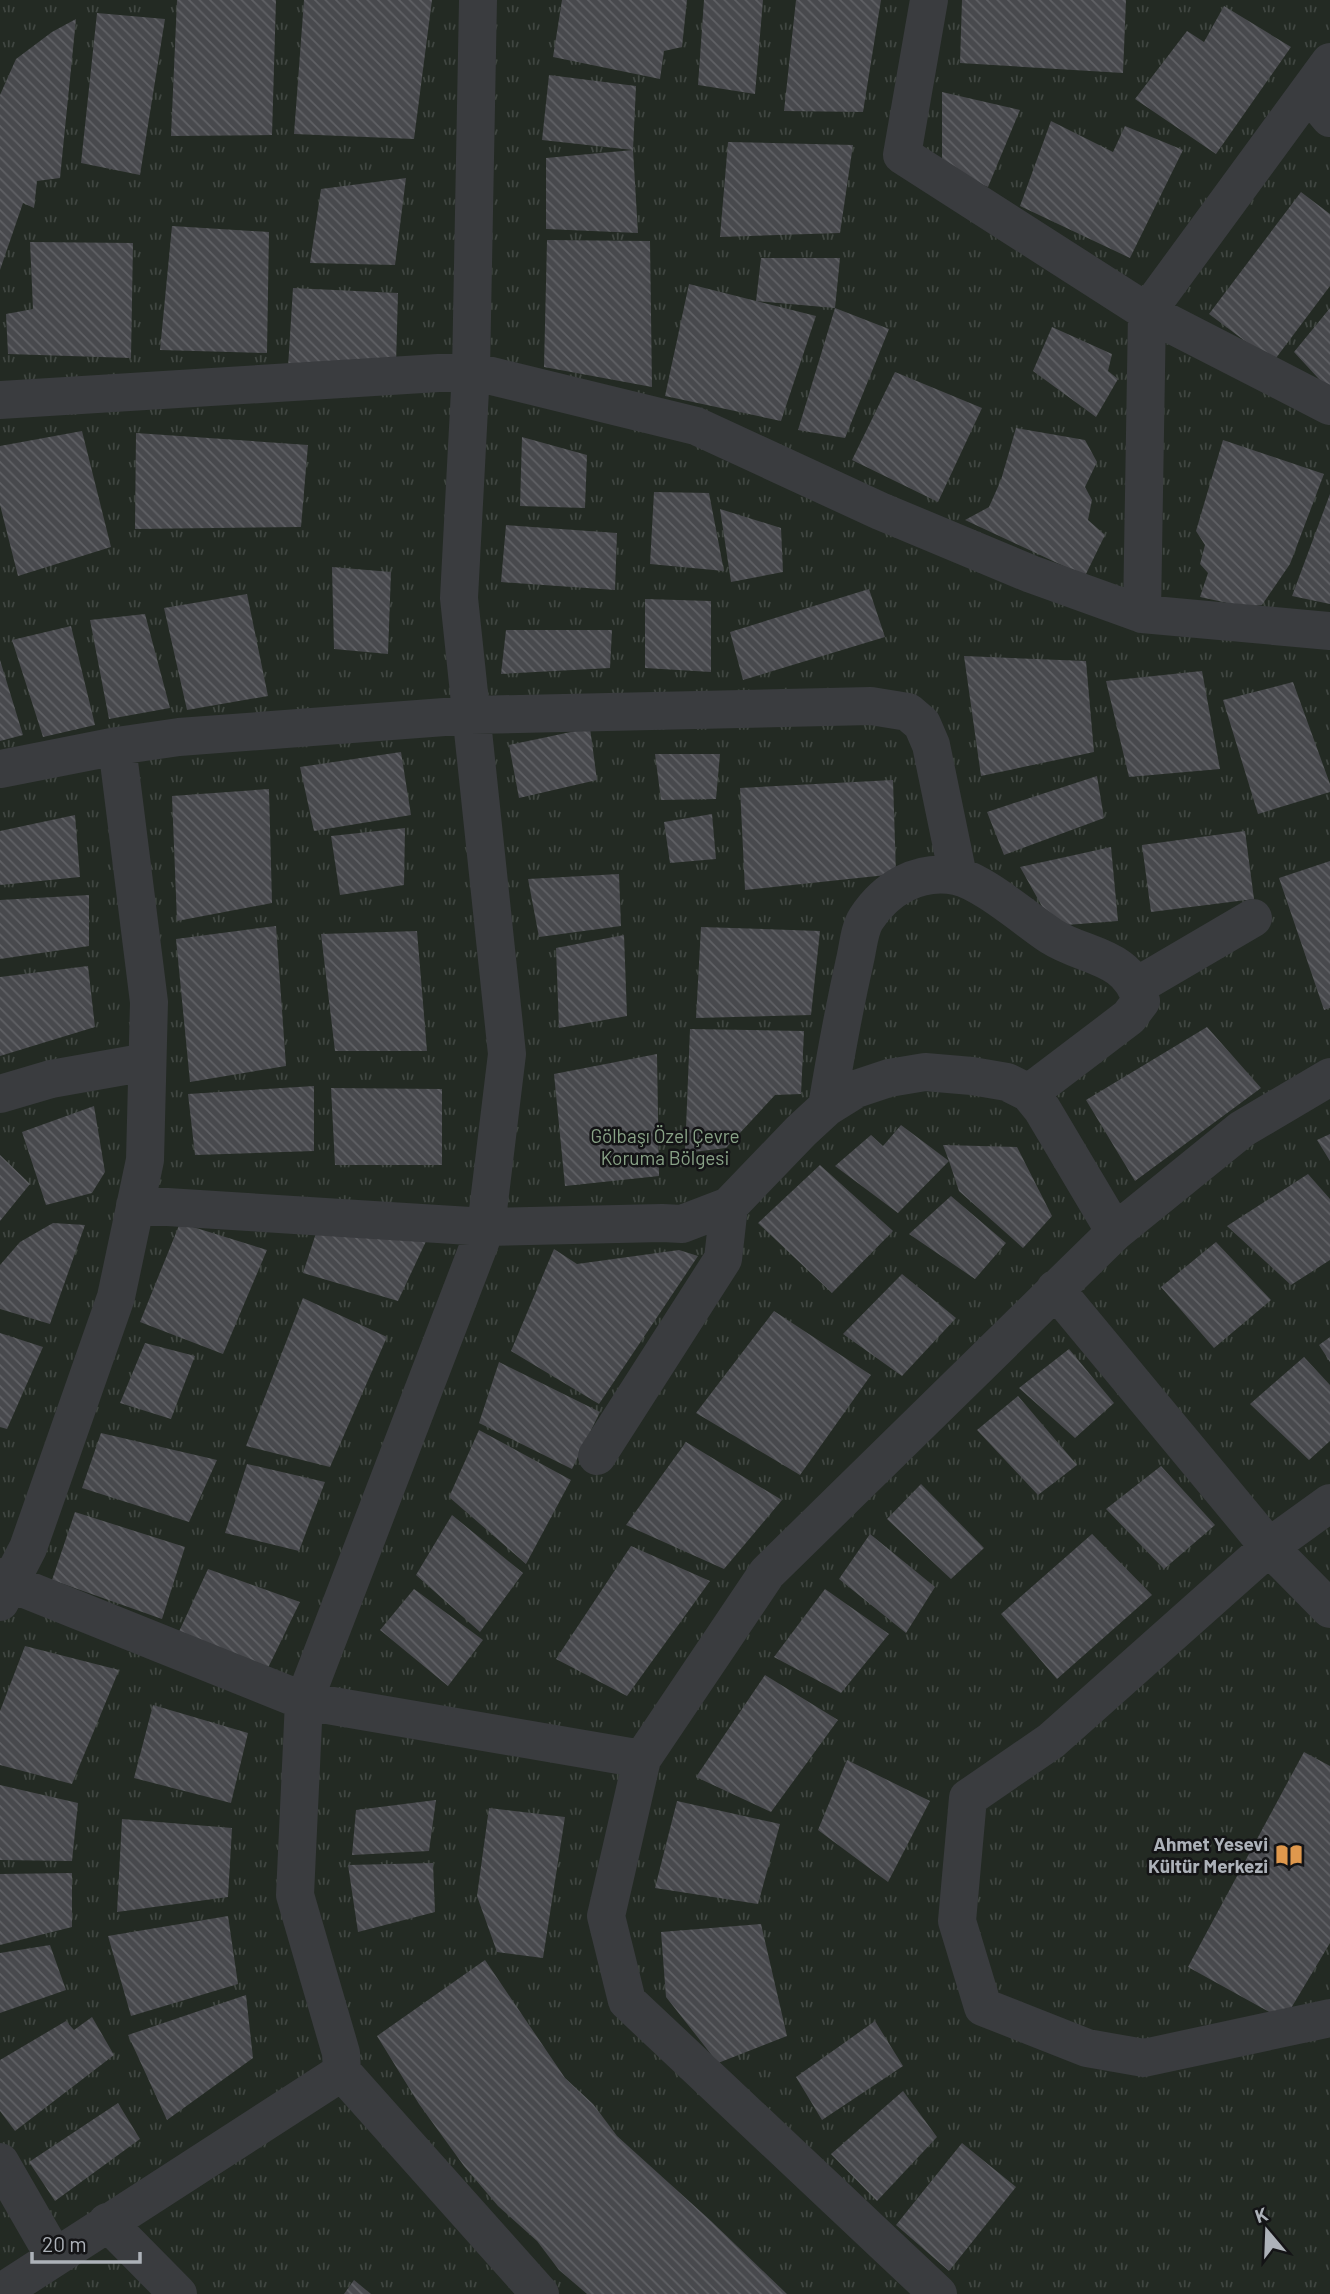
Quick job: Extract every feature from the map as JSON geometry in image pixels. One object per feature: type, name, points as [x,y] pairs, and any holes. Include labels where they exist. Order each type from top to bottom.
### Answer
[{"type":"street","points":[[478,0],[471,371],[459,598],[507,1054],[486,1227],[304,1701],[295,1895],[341,2053],[342,2072],[540,2294]]},
{"type":"street","points":[[929,0],[902,155],[1147,312],[1330,406]]},
{"type":"street","points":[[1142,614],[1147,312],[1323,91]]},
{"type":"street","points":[[0,400],[471,371],[696,426],[880,511],[1031,574],[1142,614],[1330,631]]},
{"type":"street","points":[[0,769],[179,737],[471,715],[871,706],[908,712],[922,724],[931,745],[958,876]]},
{"type":"street","points":[[117,746],[149,1002],[145,1160],[116,1297],[28,1548],[3,1587],[304,1701],[642,1759]]},
{"type":"street","points":[[827,1107],[841,1022],[864,921],[881,901],[901,885],[920,876],[958,876],[993,894],[1027,921],[1058,940],[1098,956],[1123,970],[1137,986],[1141,1002],[1129,1017],[1028,1094]]},
{"type":"street","points":[[1137,986],[1253,918]]},
{"type":"street","points":[[0,1094],[51,1079],[147,1062]]},
{"type":"street","points":[[135,1205],[486,1227],[682,1224],[729,1206],[827,1107],[856,1089],[889,1078],[925,1072],[1007,1082],[1028,1094],[1042,1109],[1115,1232]]},
{"type":"street","points":[[938,2294],[626,2001],[606,1916],[642,1759],[767,1573],[1115,1232],[1242,1129],[1330,1077]]},
{"type":"street","points":[[597,1456],[723,1259],[729,1206]]},
{"type":"street","points":[[1055,1289],[1269,1547],[1330,1609]]},
{"type":"street","points":[[1330,1503],[1269,1547],[1051,1741],[968,1798],[957,1921],[983,2007],[1087,2048],[1144,2058],[1330,2018]]},
{"type":"street","points":[[0,2292],[342,2072]]},
{"type":"street","points":[[0,2162],[54,2256]]},
{"type":"street","points":[[107,2222],[178,2294]]},
{"type":"green space","name":"Gölbaşı Özel Çevre Koruma Bölgesi","points":[[0,0],[1330,0],[1330,2294],[0,2294]]},
{"type":"building","points":[[177,0],[276,0],[272,135],[171,136]]},
{"type":"building","points":[[304,0],[432,0],[414,139],[294,134]]},
{"type":"building","points":[[562,0],[687,0],[682,47],[664,51],[660,79],[553,57]]},
{"type":"building","points":[[704,0],[763,0],[755,94],[698,85]]},
{"type":"building","points":[[796,0],[881,0],[863,112],[784,111]]},
{"type":"building","points":[[962,0],[1126,0],[1123,73],[960,63]]},
{"type":"building","points":[[1224,6],[1291,47],[1216,154],[1135,99],[1187,31],[1204,42]]},
{"type":"building","points":[[97,13],[165,19],[140,175],[81,163]]},
{"type":"building","points":[[76,19],[60,178],[37,181],[34,208],[23,203],[0,270],[0,95],[16,59],[52,32]]},
{"type":"building","points":[[549,75],[636,86],[633,150],[542,140]]},
{"type":"building","points":[[942,92],[1020,110],[988,187],[942,169]]},
{"type":"building","points":[[1051,121],[1113,152],[1125,126],[1183,150],[1130,258],[1020,206]]},
{"type":"building","points":[[728,142],[853,145],[840,233],[720,237]]},
{"type":"building","points":[[633,150],[638,233],[546,229],[546,158]]},
{"type":"building","points":[[406,178],[395,265],[310,263],[321,189]]},
{"type":"building","points":[[1301,192],[1330,214],[1330,286],[1273,362],[1209,314]]},
{"type":"building","points":[[172,226],[269,232],[267,353],[160,350]]},
{"type":"building","points":[[547,240],[650,241],[652,387],[544,367]]},
{"type":"building","points":[[30,242],[133,243],[131,358],[8,354],[6,314],[33,309]]},
{"type":"building","points":[[761,258],[840,258],[835,308],[756,301]]},
{"type":"building","points":[[689,284],[816,316],[781,421],[665,396]]},
{"type":"building","points":[[293,288],[398,293],[396,364],[288,367]]},
{"type":"building","points":[[835,308],[889,329],[845,438],[798,430]]},
{"type":"building","points":[[1330,308],[1330,391],[1294,352]]},
{"type":"building","points":[[1052,327],[1112,354],[1108,371],[1118,379],[1096,417],[1033,371]]},
{"type":"building","points":[[895,372],[982,408],[938,502],[852,460]]},
{"type":"building","points":[[1016,428],[1085,440],[1097,462],[1085,487],[1092,500],[1088,520],[1105,535],[1085,576],[965,520],[989,507],[1001,480]]},
{"type":"building","points":[[82,431],[111,547],[18,576],[0,505],[0,446]]},
{"type":"building","points":[[136,433],[308,445],[301,527],[135,529]]},
{"type":"building","points":[[522,437],[587,455],[585,508],[520,506]]},
{"type":"building","points":[[1223,440],[1324,474],[1290,564],[1262,605],[1246,607],[1200,597],[1208,573],[1200,564],[1205,545],[1196,531]]},
{"type":"building","points":[[654,492],[709,493],[724,571],[650,564]]},
{"type":"building","points":[[1330,494],[1330,604],[1292,596]]},
{"type":"building","points":[[720,509],[781,528],[783,572],[731,582]]},
{"type":"building","points":[[506,525],[617,533],[615,590],[501,582]]},
{"type":"building","points":[[332,567],[391,572],[388,654],[334,649]]},
{"type":"building","points":[[869,589],[885,637],[743,680],[730,632]]},
{"type":"building","points":[[247,594],[268,696],[187,710],[164,608]]},
{"type":"building","points":[[645,599],[711,601],[711,672],[645,668]]},
{"type":"building","points":[[145,614],[170,708],[109,719],[90,620]]},
{"type":"building","points":[[71,626],[95,725],[43,737],[12,640]]},
{"type":"building","points":[[506,630],[612,630],[610,668],[501,674]]},
{"type":"building","points":[[964,656],[1086,661],[1094,752],[981,776]]},
{"type":"building","points":[[0,660],[23,735],[0,741]]},
{"type":"building","points":[[1202,671],[1220,769],[1129,777],[1106,681]]},
{"type":"building","points":[[1293,682],[1330,784],[1330,792],[1258,814],[1223,700]]},
{"type":"building","points":[[590,728],[597,780],[519,798],[509,745]]},
{"type":"building","points":[[401,752],[411,815],[314,831],[300,767]]},
{"type":"building","points":[[655,754],[720,754],[716,799],[661,800]]},
{"type":"building","points":[[1097,776],[1104,818],[1004,855],[987,812]]},
{"type":"building","points":[[893,780],[896,874],[745,890],[740,788]]},
{"type":"building","points":[[269,789],[272,903],[177,921],[172,796]]},
{"type":"building","points":[[712,814],[716,859],[670,863],[664,822]]},
{"type":"building","points":[[75,815],[80,877],[0,885],[0,831]]},
{"type":"building","points":[[405,828],[404,885],[340,895],[331,836]]},
{"type":"building","points":[[1245,831],[1254,899],[1151,912],[1142,845]]},
{"type":"building","points":[[1111,847],[1118,921],[1053,926],[1020,867]]},
{"type":"building","points":[[1330,861],[1330,1008],[1324,1010],[1279,878]]},
{"type":"building","points":[[619,874],[621,926],[539,937],[528,879]]},
{"type":"building","points":[[89,895],[89,946],[0,959],[0,900]]},
{"type":"building","points":[[276,926],[286,1066],[190,1082],[176,939]]},
{"type":"building","points":[[701,927],[820,931],[811,1015],[696,1018]]},
{"type":"building","points":[[417,931],[427,1051],[335,1051],[321,934]]},
{"type":"building","points":[[624,935],[627,1016],[559,1028],[556,948]]},
{"type":"building","points":[[88,966],[95,1027],[0,1056],[0,977]]},
{"type":"building","points":[[1207,1027],[1261,1088],[1135,1181],[1086,1100]]},
{"type":"building","points":[[690,1029],[804,1031],[801,1094],[775,1095],[726,1148],[685,1153]]},
{"type":"building","points":[[657,1054],[659,1176],[565,1186],[554,1074]]},
{"type":"building","points":[[314,1086],[314,1151],[195,1155],[188,1094]]},
{"type":"building","points":[[331,1088],[442,1089],[442,1165],[335,1165]]},
{"type":"building","points":[[94,1106],[105,1172],[92,1193],[46,1205],[22,1132]]},
{"type":"building","points":[[901,1125],[949,1161],[898,1213],[835,1166],[871,1135],[883,1146]]},
{"type":"building","points":[[1330,1134],[1330,1161],[1317,1140]]},
{"type":"building","points":[[943,1145],[1017,1147],[1052,1216],[1023,1248],[959,1191]]},
{"type":"building","points":[[0,1155],[30,1184],[0,1221]]},
{"type":"building","points":[[820,1165],[893,1231],[832,1293],[758,1223]]},
{"type":"building","points":[[1308,1174],[1330,1199],[1330,1260],[1291,1285],[1227,1226]]},
{"type":"building","points":[[951,1196],[1006,1243],[975,1279],[909,1234]]},
{"type":"building","points":[[53,1223],[85,1225],[50,1324],[0,1309],[0,1265],[20,1242]]},
{"type":"building","points":[[180,1223],[267,1250],[223,1354],[140,1322]]},
{"type":"building","points":[[318,1227],[428,1237],[398,1301],[303,1273]]},
{"type":"building","points":[[1216,1242],[1271,1300],[1214,1348],[1161,1287]]},
{"type":"building","points":[[554,1249],[577,1264],[679,1250],[698,1256],[599,1404],[511,1351]]},
{"type":"building","points":[[902,1274],[956,1318],[902,1376],[843,1334]]},
{"type":"building","points":[[303,1298],[387,1337],[330,1467],[246,1446]]},
{"type":"building","points":[[774,1311],[871,1375],[800,1475],[696,1413]]},
{"type":"building","points":[[0,1333],[43,1347],[7,1429],[0,1427]]},
{"type":"building","points":[[1330,1337],[1330,1362],[1319,1345]]},
{"type":"building","points":[[145,1343],[195,1356],[171,1419],[120,1403]]},
{"type":"building","points":[[1069,1349],[1114,1403],[1075,1438],[1019,1388]]},
{"type":"building","points":[[1304,1357],[1330,1385],[1330,1441],[1309,1460],[1250,1404]]},
{"type":"building","points":[[499,1362],[600,1412],[572,1469],[479,1423]]},
{"type":"building","points":[[1018,1396],[1077,1465],[1038,1495],[977,1430]]},
{"type":"building","points":[[479,1430],[571,1480],[526,1564],[449,1497]]},
{"type":"building","points":[[101,1433],[217,1460],[189,1522],[82,1488]]},
{"type":"building","points":[[686,1442],[782,1500],[724,1569],[626,1525]]},
{"type":"building","points":[[247,1464],[325,1482],[299,1551],[225,1533]]},
{"type":"building","points":[[1161,1466],[1215,1525],[1164,1569],[1106,1509]]},
{"type":"building","points":[[921,1484],[984,1548],[951,1579],[887,1519]]},
{"type":"building","points":[[75,1512],[185,1547],[162,1619],[52,1580]]},
{"type":"building","points":[[452,1515],[523,1573],[480,1632],[416,1575]]},
{"type":"building","points":[[870,1534],[935,1587],[906,1633],[839,1579]]},
{"type":"building","points":[[1092,1534],[1152,1595],[1057,1679],[1001,1614]]},
{"type":"building","points":[[631,1546],[710,1581],[627,1696],[556,1659]]},
{"type":"building","points":[[208,1569],[300,1602],[266,1672],[176,1638]]},
{"type":"building","points":[[414,1589],[483,1640],[448,1686],[380,1630]]},
{"type":"building","points":[[825,1589],[889,1634],[841,1693],[774,1657]]},
{"type":"building","points":[[25,1646],[119,1670],[72,1784],[0,1765],[0,1711]]},
{"type":"building","points":[[765,1675],[838,1720],[771,1812],[696,1777]]},
{"type":"building","points":[[153,1705],[248,1733],[231,1803],[134,1778]]},
{"type":"building","name":"Ahmet Yesevi Kültür Merkezi","points":[[1304,1752],[1330,1766],[1330,1943],[1284,2020],[1188,1967]]},
{"type":"building","points":[[847,1760],[930,1801],[888,1882],[818,1830]]},
{"type":"building","points":[[0,1785],[78,1803],[72,1861],[0,1860]]},
{"type":"building","points":[[436,1800],[429,1851],[352,1855],[356,1810]]},
{"type":"building","points":[[677,1801],[780,1824],[758,1904],[655,1888]]},
{"type":"building","points":[[489,1808],[565,1817],[543,1958],[497,1952],[477,1896]]},
{"type":"building","points":[[122,1819],[232,1828],[228,1897],[117,1912]]},
{"type":"building","points":[[433,1863],[435,1912],[358,1932],[348,1865]]},
{"type":"building","points":[[72,1873],[72,1927],[0,1945],[0,1874]]},
{"type":"building","points":[[228,1916],[238,1984],[131,2016],[108,1936]]},
{"type":"building","points":[[761,1924],[787,2036],[718,2063],[666,1997],[661,1932]]},
{"type":"building","points":[[50,1945],[66,1990],[0,2013],[0,1953]]},
{"type":"building","points":[[485,1960],[565,2078],[593,2104],[617,2136],[787,2294],[587,2294],[559,2270],[537,2241],[498,2206],[464,2166],[419,2104],[377,2036]]},
{"type":"building","points":[[246,1995],[253,2058],[167,2120],[128,2035]]},
{"type":"building","points":[[92,2017],[114,2055],[15,2131],[0,2111],[0,2060],[66,2021],[74,2030]]},
{"type":"building","points":[[875,2021],[903,2066],[822,2120],[796,2077]]},
{"type":"building","points":[[903,2091],[937,2137],[877,2201],[831,2154]]},
{"type":"building","points":[[118,2103],[140,2139],[55,2201],[29,2162]]},
{"type":"building","points":[[962,2143],[1016,2187],[949,2271],[896,2225]]},
{"type":"building","points":[[354,2280],[371,2294],[344,2294]]},
{"type":"place","name":"Ahmet Yesevi Kültür Merkezi","points":[[1289,1855]]}]
